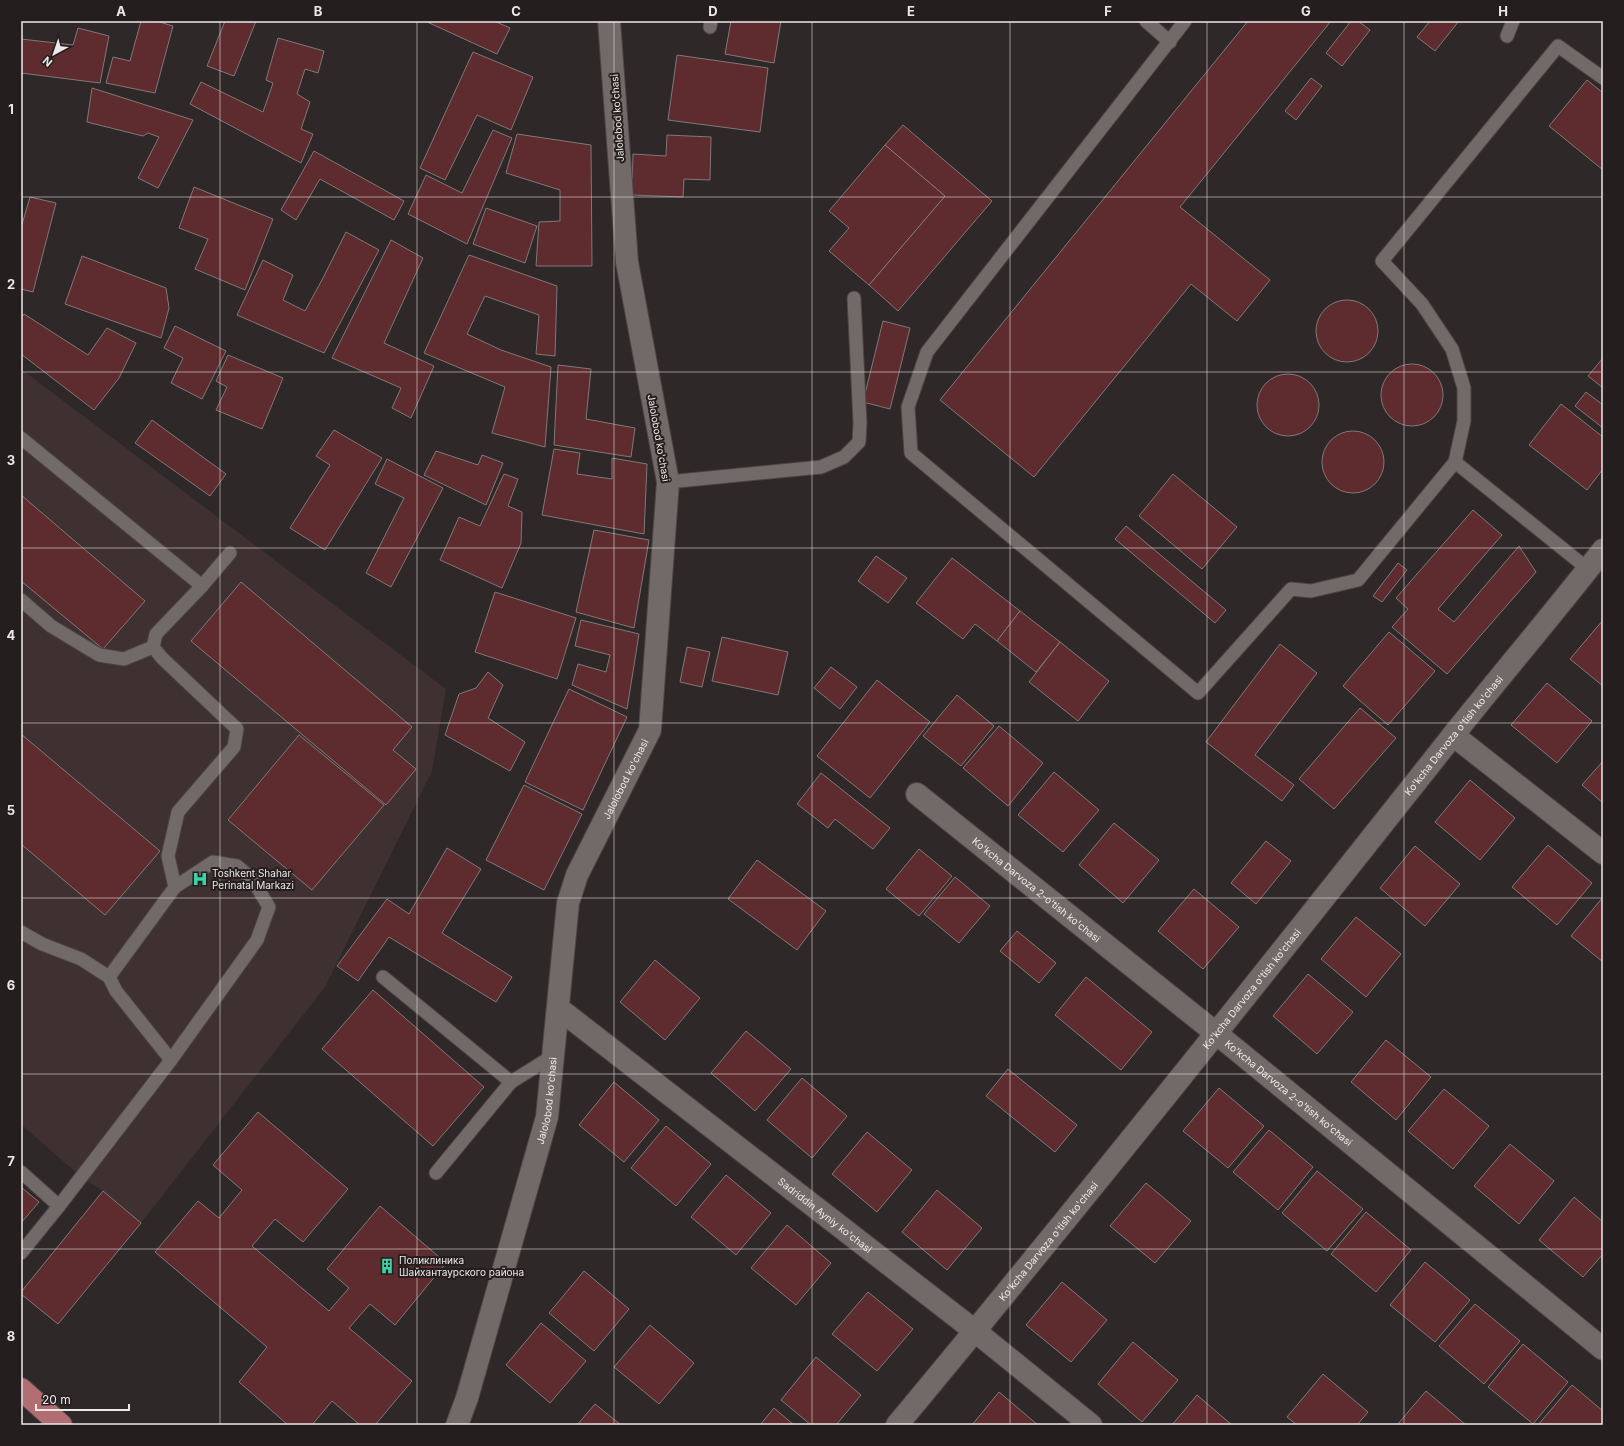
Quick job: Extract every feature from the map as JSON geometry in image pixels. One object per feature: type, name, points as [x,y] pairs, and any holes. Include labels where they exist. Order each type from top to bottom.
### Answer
[{"type":"main road","points":[[21,1389],[62,1425]]},
{"type":"street","name":"Jalolobod ko'chasi","points":[[457,1425],[467,1398],[547,1117],[568,904],[577,875],[650,730],[668,482],[627,262],[610,21]]},
{"type":"street","name":"Ko'kcha Darvoza o'tish ko'chasi","points":[[897,1425],[1217,1034],[1453,735],[1603,550]]},
{"type":"street","points":[[1453,735],[1603,854]]},
{"type":"street","name":"Ko'kcha Darvoza 2-o'tish ko'chasi","points":[[917,794],[1217,1034],[1603,1349]]},
{"type":"street","name":"Sadriddin Ayniy ko'chasi","points":[[558,1008],[975,1331],[1091,1425]]},
{"type":"lane","points":[[1146,21],[1170,42]]},
{"type":"lane","points":[[1185,21],[927,352],[908,407],[911,453],[1198,693],[1291,589],[1311,591],[1358,580],[1455,462],[1464,421],[1464,388],[1452,350],[1422,304],[1382,261],[1558,46],[1603,78]]},
{"type":"lane","points":[[1507,36],[1513,21]]},
{"type":"lane","points":[[668,482],[821,466],[844,457],[859,442],[860,423],[854,298]]},
{"type":"lane","points":[[21,438],[202,586]]},
{"type":"lane","points":[[1455,462],[1588,569]]},
{"type":"lane","points":[[153,647],[156,634],[202,586],[230,552]]},
{"type":"lane","points":[[21,600],[51,626],[99,655],[124,659],[153,647]]},
{"type":"lane","points":[[153,647],[162,658],[237,729],[234,747],[178,812],[168,856],[175,887]]},
{"type":"lane","points":[[21,1253],[171,1060],[257,940],[269,908],[252,879],[237,866],[212,862],[175,887],[109,977]]},
{"type":"lane","points":[[21,932],[42,944],[81,959],[109,977],[116,991],[171,1060]]},
{"type":"lane","points":[[383,977],[511,1082]]},
{"type":"lane","points":[[436,1173],[511,1082],[553,1056]]},
{"type":"lane","points":[[21,1172],[59,1206]]},
{"type":"shaded area","name":"Toshkent Shahar Perinatal Markazi","points":[[21,369],[446,689],[432,771],[325,987],[141,1223],[103,1191],[81,1177],[21,1124]]},
{"type":"building","points":[[141,21],[156,21],[173,26],[155,93],[106,83],[113,57],[130,61]]},
{"type":"building","points":[[225,21],[256,21],[234,76],[207,66]]},
{"type":"building","points":[[425,21],[494,21],[510,28],[497,54]]},
{"type":"building","points":[[731,21],[781,21],[774,63],[725,54]]},
{"type":"building","points":[[1248,21],[1331,21],[1180,207],[1270,280],[1237,321],[1191,284],[1034,477],[940,400]]},
{"type":"building","points":[[1351,21],[1358,21],[1370,30],[1342,66],[1326,53]]},
{"type":"building","points":[[1430,21],[1459,21],[1435,51],[1417,37]]},
{"type":"building","points":[[78,28],[109,36],[100,83],[21,73],[21,39],[73,45]]},
{"type":"building","points":[[278,38],[324,51],[318,73],[305,69],[297,94],[310,102],[301,129],[313,134],[301,163],[190,104],[201,82],[263,112],[273,83],[266,80]]},
{"type":"building","points":[[473,52],[533,77],[511,130],[477,115],[445,180],[420,168]]},
{"type":"building","points":[[677,55],[768,68],[760,132],[668,120]]},
{"type":"building","points":[[1311,78],[1322,86],[1296,120],[1285,111]]},
{"type":"building","points":[[1587,80],[1603,93],[1603,170],[1549,126]]},
{"type":"building","points":[[92,88],[193,120],[158,188],[138,178],[159,137],[148,133],[143,136],[87,122]]},
{"type":"building","points":[[903,125],[992,201],[898,311],[869,285],[945,196],[885,145]]},
{"type":"building","points":[[493,130],[512,138],[467,244],[408,214],[426,175],[462,193]]},
{"type":"building","points":[[517,134],[591,145],[592,266],[536,266],[539,222],[560,221],[560,190],[506,173]]},
{"type":"building","points":[[667,135],[711,137],[710,180],[684,179],[683,197],[632,195],[633,154],[666,156]]},
{"type":"building","points":[[885,145],[945,196],[869,285],[829,251],[849,228],[829,211]]},
{"type":"building","points":[[314,151],[404,201],[394,220],[320,179],[296,220],[281,210]]},
{"type":"building","points":[[194,187],[273,219],[245,290],[195,269],[208,239],[179,228]]},
{"type":"building","points":[[30,197],[56,203],[33,292],[21,289],[21,228]]},
{"type":"building","points":[[486,208],[537,226],[525,263],[473,244]]},
{"type":"building","points":[[346,232],[379,250],[324,353],[237,315],[263,260],[293,275],[283,300],[305,311]]},
{"type":"building","points":[[391,240],[423,258],[384,343],[434,366],[411,418],[392,408],[401,388],[332,358]]},
{"type":"building","points":[[469,255],[557,286],[555,356],[536,354],[539,315],[485,296],[467,334],[501,350],[551,367],[545,447],[492,433],[505,387],[424,353]]},
{"type":"building","points":[[82,256],[166,288],[169,308],[161,338],[65,304]]},
{"type":"building","points":[[1347,300],[1359,302],[1369,309],[1376,319],[1378,331],[1376,343],[1369,353],[1359,360],[1347,362],[1335,360],[1325,353],[1318,343],[1316,331],[1318,319],[1325,309],[1335,302]]},
{"type":"building","points":[[24,314],[88,355],[107,328],[136,343],[119,378],[94,410],[21,354],[21,318]]},
{"type":"building","points":[[883,321],[910,328],[890,409],[863,402]]},
{"type":"building","points":[[175,326],[226,351],[202,399],[171,383],[183,358],[164,348]]},
{"type":"building","points":[[228,355],[283,378],[262,429],[216,410],[227,387],[216,381]]},
{"type":"building","points":[[1603,358],[1603,388],[1588,376]]},
{"type":"building","points":[[1412,364],[1424,366],[1434,373],[1441,383],[1443,395],[1441,407],[1434,417],[1424,424],[1412,426],[1400,424],[1390,417],[1383,407],[1381,395],[1383,383],[1390,373],[1400,366]]},
{"type":"building","points":[[558,365],[591,369],[586,419],[635,428],[631,457],[554,445]]},
{"type":"building","points":[[1288,374],[1300,376],[1310,383],[1317,393],[1319,405],[1317,417],[1310,427],[1300,434],[1288,436],[1276,434],[1266,427],[1259,417],[1257,405],[1259,393],[1266,383],[1276,376]]},
{"type":"building","points":[[1586,392],[1603,405],[1603,428],[1575,406]]},
{"type":"building","points":[[1561,404],[1603,437],[1603,469],[1587,490],[1529,445]]},
{"type":"building","points":[[152,420],[226,474],[210,496],[135,443]]},
{"type":"building","points":[[334,430],[382,458],[325,550],[290,528],[330,465],[316,456]]},
{"type":"building","points":[[1353,431],[1365,433],[1375,440],[1382,450],[1384,462],[1382,474],[1375,484],[1365,491],[1353,493],[1341,491],[1331,484],[1324,474],[1322,462],[1324,450],[1331,440],[1341,433]]},
{"type":"building","points":[[554,449],[580,453],[577,474],[612,479],[612,458],[647,464],[644,534],[542,515]]},
{"type":"building","points":[[436,451],[478,465],[482,455],[503,463],[486,505],[424,475]]},
{"type":"building","points":[[387,459],[443,488],[391,587],[366,573],[404,498],[375,484]]},
{"type":"building","points":[[504,474],[518,479],[508,506],[522,512],[521,543],[502,588],[440,560],[459,517],[480,526]]},
{"type":"building","points":[[1173,474],[1237,527],[1202,569],[1139,516]]},
{"type":"building","points":[[21,495],[145,601],[103,649],[21,581]]},
{"type":"building","points":[[1473,510],[1502,535],[1438,609],[1454,622],[1519,546],[1536,572],[1447,674],[1392,627],[1408,609],[1396,598]]},
{"type":"building","points":[[1126,526],[1226,610],[1215,623],[1115,539]]},
{"type":"building","points":[[594,530],[649,540],[634,628],[576,612]]},
{"type":"building","points":[[876,556],[907,578],[888,603],[858,581]]},
{"type":"building","points":[[952,558],[1020,611],[997,641],[975,624],[963,639],[916,603]]},
{"type":"building","points":[[1398,563],[1407,570],[1382,602],[1373,596]]},
{"type":"building","points":[[241,582],[412,727],[393,750],[416,769],[386,805],[191,641]]},
{"type":"building","points":[[495,592],[576,618],[557,679],[475,652]]},
{"type":"building","points":[[1020,611],[1060,642],[1036,672],[997,641]]},
{"type":"building","points":[[581,620],[639,634],[627,709],[572,685],[578,664],[606,672],[610,655],[575,646]]},
{"type":"building","points":[[1603,620],[1603,686],[1570,659]]},
{"type":"building","points":[[1389,632],[1435,671],[1388,725],[1343,686]]},
{"type":"building","points":[[722,637],[788,652],[778,695],[712,681]]},
{"type":"building","points":[[1060,642],[1109,681],[1078,721],[1029,682]]},
{"type":"building","points":[[1280,644],[1317,673],[1255,755],[1294,785],[1282,801],[1206,742]]},
{"type":"building","points":[[687,647],[710,652],[702,687],[680,682]]},
{"type":"building","points":[[831,667],[857,687],[840,709],[814,688]]},
{"type":"building","points":[[488,672],[503,685],[488,718],[525,742],[510,771],[445,735],[459,694],[476,688]]},
{"type":"building","points":[[877,680],[930,722],[870,798],[817,756]]},
{"type":"building","points":[[1547,683],[1592,721],[1557,763],[1511,725]]},
{"type":"building","points":[[569,689],[627,717],[583,810],[525,782]]},
{"type":"building","points":[[957,695],[994,726],[961,766],[923,736]]},
{"type":"building","points":[[1360,708],[1396,738],[1334,809],[1299,779]]},
{"type":"building","points":[[999,726],[1043,763],[1008,806],[963,768]]},
{"type":"building","points":[[21,734],[160,851],[105,915],[21,844]]},
{"type":"building","points":[[299,735],[384,805],[312,890],[228,820]]},
{"type":"building","points":[[1603,761],[1603,803],[1582,785]]},
{"type":"building","points":[[1054,772],[1099,810],[1063,852],[1018,815]]},
{"type":"building","points":[[821,773],[890,828],[873,849],[835,819],[828,828],[797,804]]},
{"type":"building","points":[[1470,780],[1515,818],[1480,860],[1435,822]]},
{"type":"building","points":[[524,785],[582,814],[544,890],[486,860]]},
{"type":"building","points":[[1114,823],[1159,860],[1123,903],[1079,865]]},
{"type":"building","points":[[1266,841],[1291,861],[1256,904],[1231,883]]},
{"type":"building","points":[[1548,845],[1592,883],[1557,925],[1512,887]]},
{"type":"building","points":[[1415,846],[1460,884],[1425,926],[1380,888]]},
{"type":"building","points":[[447,848],[481,869],[442,933],[512,977],[496,1002],[389,937],[358,981],[337,966],[387,899],[409,914]]},
{"type":"building","points":[[919,849],[952,876],[919,916],[886,889]]},
{"type":"building","points":[[757,860],[826,911],[797,950],[728,899]]},
{"type":"building","points":[[955,877],[990,906],[959,943],[924,914]]},
{"type":"building","points":[[1194,889],[1239,927],[1203,969],[1158,931]]},
{"type":"building","points":[[1603,897],[1603,962],[1571,936]]},
{"type":"building","points":[[1356,917],[1401,954],[1366,997],[1321,959]]},
{"type":"building","points":[[1017,931],[1056,963],[1039,983],[1000,951]]},
{"type":"building","points":[[655,960],[700,998],[665,1040],[620,1002]]},
{"type":"building","points":[[1308,974],[1353,1012],[1317,1054],[1273,1016]]},
{"type":"building","points":[[1086,977],[1152,1032],[1121,1070],[1055,1015]]},
{"type":"building","points":[[373,990],[484,1087],[433,1146],[322,1049]]},
{"type":"building","points":[[746,1031],[791,1069],[755,1111],[711,1073]]},
{"type":"building","points":[[1386,1040],[1431,1077],[1396,1120],[1351,1082]]},
{"type":"building","points":[[1008,1069],[1077,1125],[1055,1152],[986,1096]]},
{"type":"building","points":[[802,1078],[847,1116],[812,1158],[767,1120]]},
{"type":"building","points":[[614,1082],[659,1120],[624,1162],[579,1125]]},
{"type":"building","points":[[1219,1088],[1264,1126],[1228,1168],[1183,1131]]},
{"type":"building","points":[[1444,1089],[1489,1126],[1453,1169],[1408,1131]]},
{"type":"building","name":"Поликлиника Шайхантаурского района","points":[[258,1112],[348,1189],[303,1242],[275,1219],[252,1246],[329,1311],[349,1288],[327,1269],[380,1206],[446,1263],[395,1325],[370,1304],[349,1328],[412,1381],[375,1425],[360,1425],[332,1401],[312,1425],[288,1425],[239,1382],[267,1347],[155,1252],[198,1201],[219,1218],[242,1190],[213,1165]]},
{"type":"building","points":[[666,1126],[711,1164],[676,1206],[631,1168]]},
{"type":"building","points":[[1269,1130],[1313,1167],[1278,1210],[1233,1172]]},
{"type":"building","points":[[867,1132],[912,1170],[877,1212],[832,1174]]},
{"type":"building","points":[[1510,1144],[1554,1181],[1519,1224],[1474,1186]]},
{"type":"building","points":[[1317,1171],[1363,1209],[1327,1251],[1282,1213]]},
{"type":"building","points":[[726,1175],[771,1213],[736,1255],[691,1217]]},
{"type":"building","points":[[1146,1183],[1191,1221],[1155,1263],[1110,1226]]},
{"type":"building","points":[[21,1187],[39,1202],[21,1223]]},
{"type":"building","points":[[937,1190],[982,1228],[947,1270],[902,1232]]},
{"type":"building","points":[[103,1191],[141,1223],[58,1324],[21,1294],[21,1292]]},
{"type":"building","points":[[1574,1197],[1603,1222],[1603,1254],[1583,1277],[1539,1240]]},
{"type":"building","points":[[1366,1212],[1411,1250],[1376,1292],[1331,1254]]},
{"type":"building","points":[[787,1225],[831,1263],[796,1305],[751,1268]]},
{"type":"building","points":[[1425,1262],[1470,1300],[1435,1342],[1390,1305]]},
{"type":"building","points":[[584,1271],[629,1309],[594,1351],[549,1313]]},
{"type":"building","points":[[1062,1282],[1107,1320],[1071,1362],[1026,1325]]},
{"type":"building","points":[[868,1292],[913,1329],[877,1371],[832,1334]]},
{"type":"building","points":[[1475,1304],[1520,1341],[1484,1384],[1439,1346]]},
{"type":"building","points":[[541,1323],[586,1361],[550,1403],[506,1365]]},
{"type":"building","points":[[650,1325],[694,1363],[659,1404],[614,1367]]},
{"type":"building","points":[[1133,1342],[1178,1380],[1142,1422],[1098,1384]]},
{"type":"building","points":[[1523,1344],[1568,1382],[1533,1424],[1488,1387]]},
{"type":"building","points":[[816,1357],[861,1395],[836,1425],[811,1425],[781,1400]]},
{"type":"building","points":[[1323,1374],[1368,1412],[1357,1425],[1297,1425],[1287,1417]]},
{"type":"building","points":[[1572,1385],[1603,1411],[1603,1425],[1538,1425]]},
{"type":"building","points":[[1426,1391],[1466,1425],[1397,1425]]},
{"type":"building","points":[[999,1392],[1038,1425],[972,1425]]},
{"type":"building","points":[[1197,1395],[1232,1425],[1172,1425]]},
{"type":"building","points":[[595,1404],[621,1425],[577,1425]]},
{"type":"building","points":[[774,1408],[794,1425],[760,1425]]},
{"type":"place","name":"Toshkent Shahar Perinatal Markazi","points":[[200,879]]},
{"type":"place","name":"Поликлиника Шайхантаурского района","points":[[387,1266]]}]
